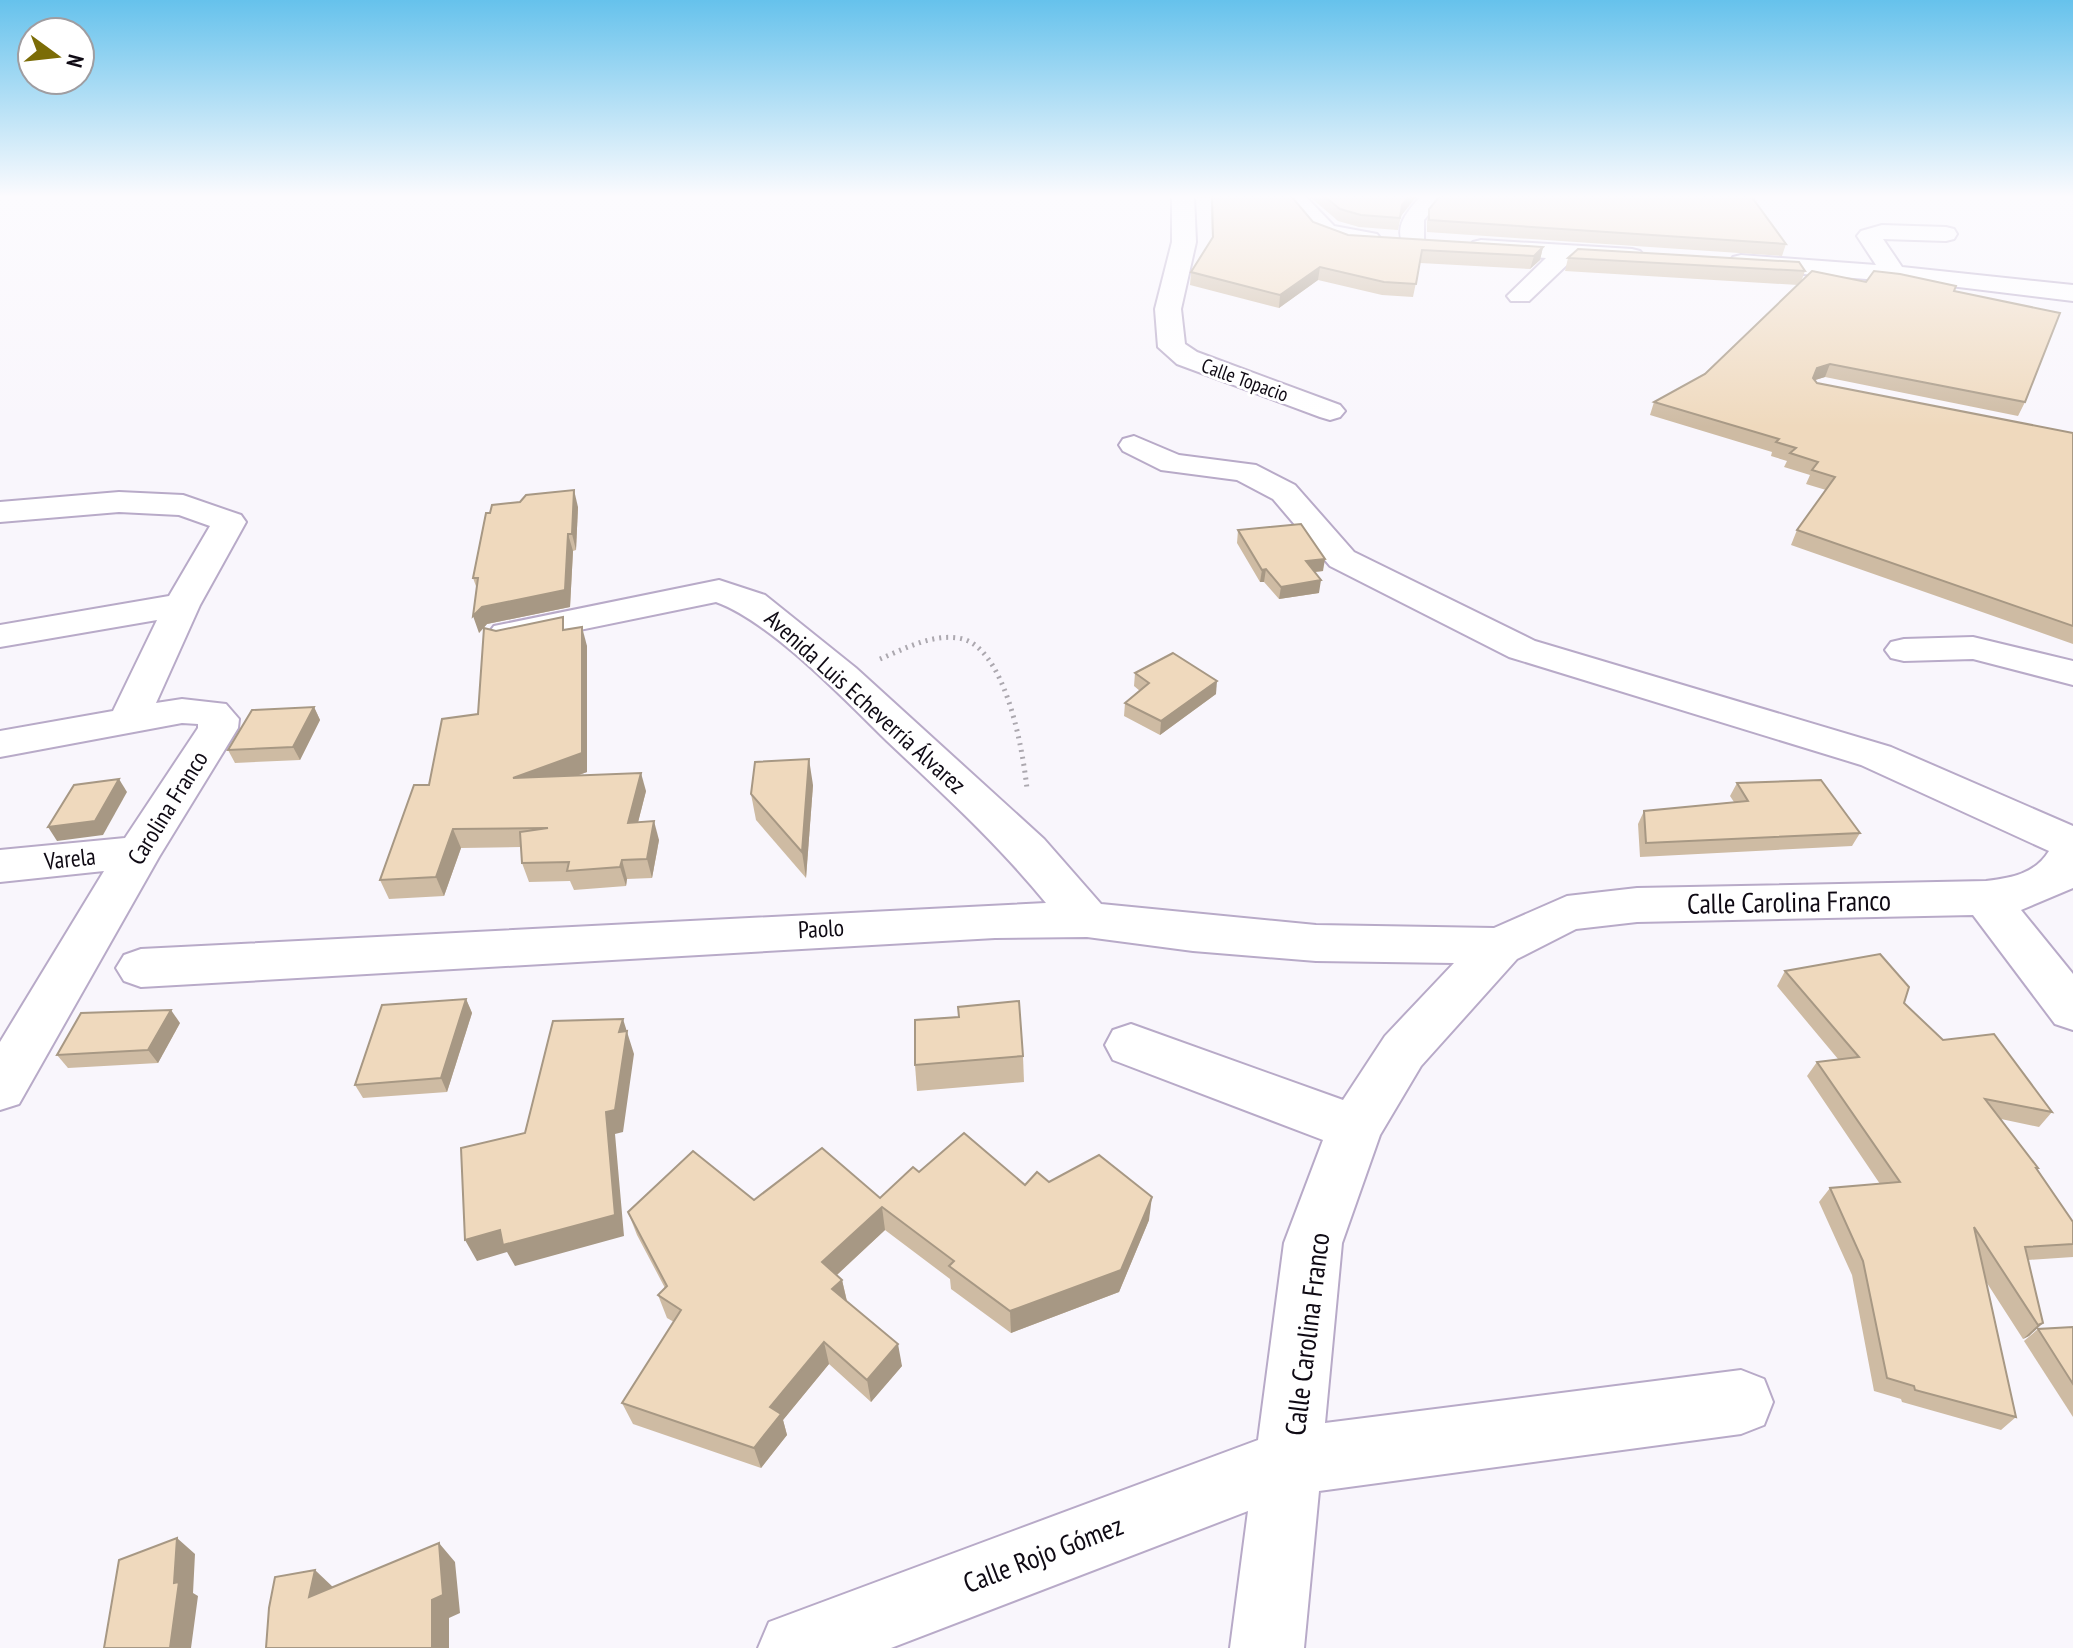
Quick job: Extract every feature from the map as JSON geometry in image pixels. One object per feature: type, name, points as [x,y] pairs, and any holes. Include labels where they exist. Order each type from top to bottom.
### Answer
[{"type":"street","name":"Calle Topacio","points":[[1179,273],[1170,290],[1168,309],[1172,347],[1187,358],[1330,411]]},
{"type":"street","points":[[1520,296],[1544,273]]},
{"type":"street","points":[[1880,273],[2073,293]]},
{"type":"street","points":[[1134,445],[1172,463],[1245,472],[1284,492],[1342,559],[1522,649],[1876,756],[2073,846]]},
{"type":"street","points":[[0,512],[119,502],[145,503],[183,505],[229,522],[182,605],[128,721]]},
{"type":"street","name":"Avenida Luis Echeverría Álvarez","points":[[501,635],[719,591],[752,603],[842,676],[1028,850],[1087,920]]},
{"type":"street","points":[[0,636],[182,605]]},
{"type":"street","points":[[1904,650],[1973,648],[2073,673]]},
{"type":"street","name":"Carolina Franco","points":[[0,744],[199,710],[212,713],[219,719],[218,728],[15,1040],[0,1088]]},
{"type":"street","name":"Calle Carolina Franco","points":[[1267,1648],[1291,1461],[1313,1243],[1355,1128],[1403,1051],[1500,946],[1567,913],[1637,905],[1986,898],[2021,893],[2057,876],[2073,846]]},
{"type":"street","name":"Varela","points":[[0,866],[139,852]]},
{"type":"street","points":[[1986,898],[2073,1010]]},
{"type":"street","name":"Paolo","points":[[141,968],[995,921],[1087,920],[1316,943],[1500,946]]},
{"type":"street","points":[[1131,1045],[1355,1128]]},
{"type":"street","name":"Calle Rojo Gómez","points":[[795,1648],[1291,1461],[1741,1402]]},
{"type":"path","points":[[842,676],[925,640],[956,637],[971,641],[982,650],[1010,701],[1017,730],[1026,773],[1028,850]]},
{"type":"building","points":[[1195,273],[1312,273],[1280,295]]},
{"type":"building","points":[[1345,273],[1418,273],[1416,284],[1384,282]]},
{"type":"building","points":[[1810,273],[1866,282],[1873,273],[1900,274],[1956,286],[1954,291],[2060,313],[2025,402],[1830,364],[1817,368],[1813,378],[1817,383],[2073,433],[2073,626],[1797,530],[1835,477],[1812,470],[1818,462],[1790,453],[1796,448],[1776,442],[1779,439],[1654,402],[1705,374]]},
{"type":"building","points":[[574,490],[565,590],[482,607],[473,616],[478,578],[473,578],[486,513],[490,513],[492,505],[520,502],[526,495]]},
{"type":"building","points":[[1301,524],[1325,559],[1306,561],[1321,580],[1281,587],[1266,569],[1262,570],[1238,530]]},
{"type":"building","points":[[563,617],[563,630],[582,627],[582,753],[513,778],[641,773],[628,823],[654,821],[647,859],[622,860],[620,867],[567,871],[569,862],[522,863],[520,832],[548,828],[453,829],[436,877],[380,880],[414,785],[429,785],[442,719],[478,714],[484,628],[496,631]]},
{"type":"building","points":[[1173,653],[1217,681],[1161,721],[1125,703],[1149,683],[1135,673]]},
{"type":"building","points":[[314,707],[293,747],[228,750],[252,710]]},
{"type":"building","points":[[809,759],[802,852],[751,794],[755,762]]},
{"type":"building","points":[[119,779],[95,821],[48,827],[74,785]]},
{"type":"building","points":[[1821,780],[1860,833],[1646,843],[1644,811],[1748,801],[1737,783]]},
{"type":"building","points":[[1880,954],[1909,987],[1904,1003],[1943,1040],[1994,1034],[2052,1112],[1985,1099],[2038,1168],[2073,1222],[2073,1244],[2025,1247],[2043,1323],[2038,1325],[1974,1227],[2016,1417],[1915,1390],[1914,1386],[1887,1378],[1863,1261],[1830,1188],[1900,1182],[1817,1062],[1859,1057],[1785,971]]},
{"type":"building","points":[[466,999],[441,1078],[355,1085],[382,1005]]},
{"type":"building","points":[[1019,1001],[1023,1056],[915,1065],[915,1020],[959,1017],[958,1007]]},
{"type":"building","points":[[171,1010],[148,1050],[57,1055],[81,1013]]},
{"type":"building","points":[[623,1019],[619,1032],[627,1031],[615,1110],[606,1112],[615,1215],[503,1245],[500,1230],[465,1240],[461,1148],[525,1133],[553,1021]]},
{"type":"building","points":[[964,1133],[1025,1185],[1037,1172],[1049,1182],[1099,1155],[1152,1197],[1121,1270],[1010,1311],[949,1266],[954,1261],[882,1207],[822,1262],[842,1280],[832,1289],[898,1344],[867,1380],[824,1342],[770,1407],[781,1414],[754,1448],[622,1403],[681,1310],[658,1295],[667,1286],[628,1212],[693,1151],[754,1200],[822,1148],[880,1198],[913,1167],[919,1172]]},
{"type":"building","points":[[2073,1327],[2073,1384],[2038,1329]]},
{"type":"building","points":[[177,1538],[174,1583],[179,1582],[170,1648],[104,1648],[119,1560]]},
{"type":"building","points":[[439,1543],[443,1595],[432,1600],[432,1648],[266,1648],[275,1577],[315,1570],[309,1597]]}]
